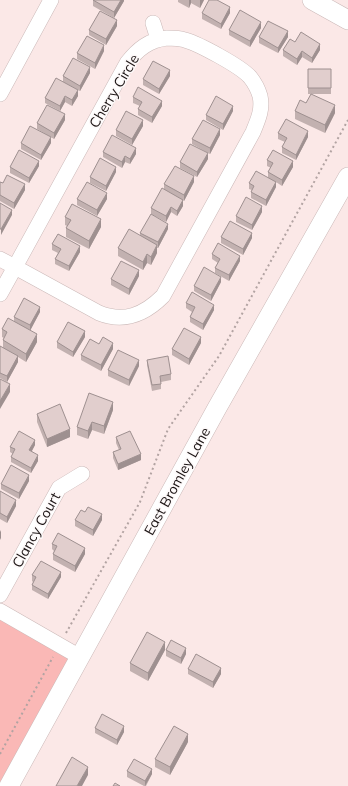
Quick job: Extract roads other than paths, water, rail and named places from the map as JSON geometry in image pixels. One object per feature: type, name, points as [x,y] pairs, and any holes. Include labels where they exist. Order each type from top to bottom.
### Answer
[{"type":"main road","points":[[312,0],[348,20]]},
{"type":"main road","name":"East Bromley Lane","points":[[10,786],[217,408],[348,177]]},
{"type":"street","points":[[0,94],[51,0]]},
{"type":"street","points":[[153,24],[158,39]]},
{"type":"street","name":"Cherry Circle","points":[[177,38],[198,45],[237,66],[246,74],[256,87],[266,93],[258,120],[249,139],[168,289],[144,317],[108,317],[15,267],[127,63],[135,52],[143,46],[158,39],[177,38]]},
{"type":"street","points":[[0,259],[15,267],[0,294]]},
{"type":"street","name":"Clancy Court","points":[[0,595],[60,488],[82,474]]},
{"type":"street","points":[[0,611],[80,657]]}]
